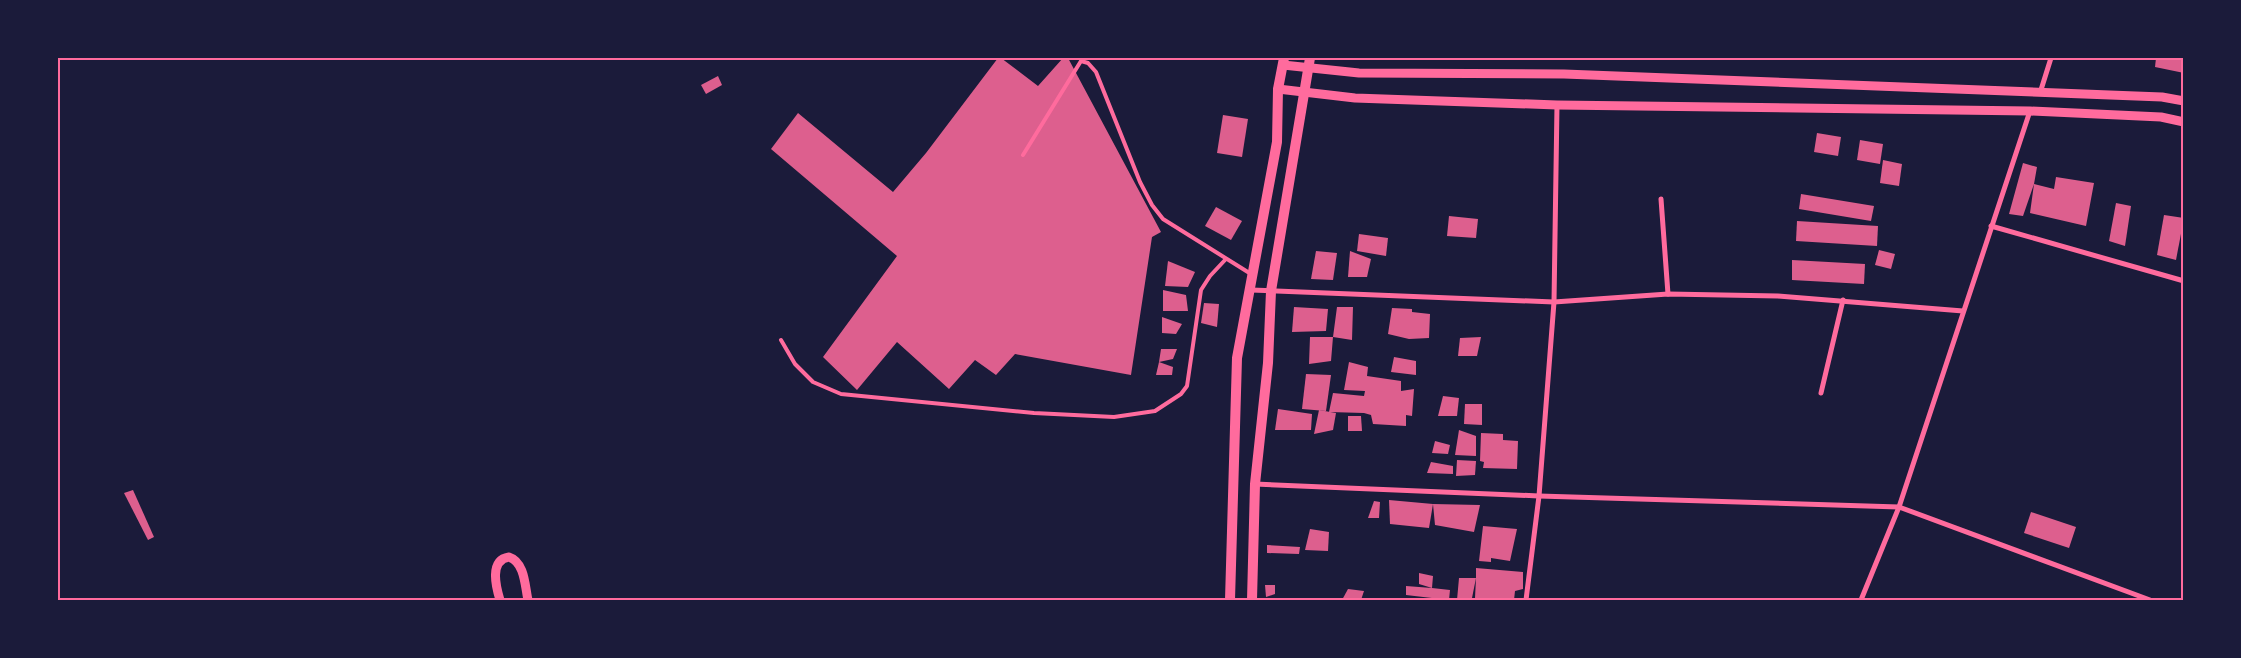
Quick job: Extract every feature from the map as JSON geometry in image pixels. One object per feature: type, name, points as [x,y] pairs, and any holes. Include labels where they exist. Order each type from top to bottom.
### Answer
[{"type":"main road","points":[[1230,600],[1237,358],[1277,142],[1278,89],[1283,61]]},
{"type":"main road","points":[[1252,600],[1255,484],[1268,363],[1272,291],[1309,63]]},
{"type":"street","points":[[2040,93],[2051,58]]},
{"type":"street","points":[[1283,61],[1309,63],[1359,73],[1564,74],[2162,97],[2184,101]]},
{"type":"street","points":[[1278,89],[1355,98],[1557,105],[2030,112],[2161,117],[2184,122]]},
{"type":"street","points":[[1526,600],[1539,496],[1554,302],[1557,105]]},
{"type":"street","points":[[1861,600],[1899,507],[2030,112]]},
{"type":"street","points":[[1661,200],[1668,294]]},
{"type":"street","points":[[1992,226],[2184,281]]},
{"type":"street","points":[[1250,290],[1554,302],[1668,294],[1778,296],[1963,311]]},
{"type":"street","points":[[1821,393],[1843,300]]},
{"type":"street","points":[[1255,484],[1539,496],[1899,507],[2150,600]]},
{"type":"street","points":[[500,600],[496,577],[497,568],[503,559],[509,557],[517,561],[522,571],[528,600]]},
{"type":"lane","points":[[1023,155],[1082,61],[1088,63],[1096,72],[1140,182],[1152,205],[1163,218],[1225,260],[1252,275]]},
{"type":"lane","points":[[781,340],[795,364],[813,382],[841,394],[1034,414],[1114,417],[1155,411],[1181,394],[1187,386],[1201,290],[1210,276],[1225,260]]},
{"type":"building","points":[[998,58],[1001,58],[1038,86],[1063,58],[1068,58],[1161,232],[1152,237],[1131,375],[1015,354],[996,375],[975,360],[949,389],[897,342],[857,390],[823,357],[897,256],[771,149],[798,113],[893,192],[926,153]]},
{"type":"building","points":[[2156,58],[2184,58],[2184,73],[2155,67]]},
{"type":"building","points":[[718,76],[722,85],[706,94],[701,85]]},
{"type":"building","points":[[1223,115],[1248,119],[1242,157],[1217,153]]},
{"type":"building","points":[[1817,133],[1841,137],[1838,156],[1814,152]]},
{"type":"building","points":[[1860,140],[1883,144],[1880,164],[1857,160]]},
{"type":"building","points":[[1883,160],[1902,164],[1899,186],[1880,183]]},
{"type":"building","points":[[2023,163],[2037,167],[2034,184],[2023,216],[2009,214]]},
{"type":"building","points":[[2056,177],[2094,183],[2086,226],[2030,213],[2034,184],[2054,189]]},
{"type":"building","points":[[1801,194],[1874,206],[1871,221],[1799,209]]},
{"type":"building","points":[[2116,203],[2131,206],[2125,246],[2109,241]]},
{"type":"building","points":[[1216,207],[1242,221],[1231,240],[1205,226]]},
{"type":"building","points":[[2164,215],[2184,218],[2176,260],[2157,255]]},
{"type":"building","points":[[1449,216],[1478,219],[1476,238],[1447,236]]},
{"type":"building","points":[[1797,221],[1878,226],[1877,246],[1796,241]]},
{"type":"building","points":[[1359,234],[1388,238],[1386,256],[1357,251]]},
{"type":"building","points":[[1879,250],[1895,254],[1891,269],[1875,265]]},
{"type":"building","points":[[1316,251],[1337,253],[1333,280],[1311,279]]},
{"type":"building","points":[[1350,251],[1371,259],[1367,277],[1348,277]]},
{"type":"building","points":[[1792,260],[1865,264],[1864,284],[1792,280]]},
{"type":"building","points":[[1168,261],[1195,272],[1188,287],[1165,286]]},
{"type":"building","points":[[1163,290],[1186,295],[1188,311],[1163,311]]},
{"type":"building","points":[[1204,303],[1219,304],[1217,327],[1201,323]]},
{"type":"building","points":[[1294,307],[1328,309],[1326,331],[1292,332]]},
{"type":"building","points":[[1337,307],[1353,307],[1352,340],[1333,337]]},
{"type":"building","points":[[1392,308],[1412,309],[1412,312],[1430,314],[1429,338],[1409,339],[1388,334]]},
{"type":"building","points":[[1162,317],[1182,324],[1176,334],[1162,333]]},
{"type":"building","points":[[1310,337],[1333,337],[1331,361],[1309,364]]},
{"type":"building","points":[[1481,337],[1477,356],[1458,356],[1460,338]]},
{"type":"building","points":[[1161,349],[1177,349],[1173,359],[1159,362]]},
{"type":"building","points":[[1394,357],[1416,361],[1416,375],[1391,372]]},
{"type":"building","points":[[1159,362],[1173,367],[1172,375],[1156,375]]},
{"type":"building","points":[[1349,362],[1368,367],[1367,376],[1401,381],[1401,391],[1414,389],[1412,416],[1406,415],[1406,426],[1373,424],[1371,415],[1364,413],[1329,412],[1333,393],[1364,396],[1365,391],[1344,390]]},
{"type":"building","points":[[1306,374],[1331,375],[1326,411],[1302,409]]},
{"type":"building","points":[[1443,396],[1459,398],[1457,416],[1438,416]]},
{"type":"building","points":[[1465,404],[1482,404],[1482,425],[1464,424]]},
{"type":"building","points":[[1278,409],[1312,414],[1311,430],[1275,430]]},
{"type":"building","points":[[1319,410],[1336,413],[1333,430],[1314,434]]},
{"type":"building","points":[[1348,416],[1361,416],[1362,431],[1348,431]]},
{"type":"building","points":[[1459,430],[1476,436],[1476,456],[1455,455]]},
{"type":"building","points":[[1481,433],[1503,434],[1503,440],[1518,441],[1517,469],[1483,468],[1484,462],[1480,461]]},
{"type":"building","points":[[1435,441],[1450,445],[1448,454],[1432,453]]},
{"type":"building","points":[[1457,460],[1476,461],[1475,475],[1456,476]]},
{"type":"building","points":[[1431,462],[1453,466],[1453,474],[1427,473]]},
{"type":"building","points":[[133,490],[154,537],[148,540],[124,493]]},
{"type":"building","points":[[1389,500],[1433,504],[1429,528],[1390,524]]},
{"type":"building","points":[[1374,501],[1380,502],[1379,518],[1368,518]]},
{"type":"building","points":[[1433,504],[1480,505],[1474,532],[1435,525]]},
{"type":"building","points":[[2031,512],[2076,527],[2069,548],[2024,533]]},
{"type":"building","points":[[1483,526],[1517,529],[1510,561],[1491,558],[1491,562],[1479,561]]},
{"type":"building","points":[[1310,529],[1329,532],[1328,551],[1305,550]]},
{"type":"building","points":[[1267,545],[1300,547],[1299,554],[1267,553]]},
{"type":"building","points":[[1476,568],[1523,572],[1523,589],[1515,591],[1514,600],[1475,598]]},
{"type":"building","points":[[1419,573],[1433,576],[1432,588],[1419,584]]},
{"type":"building","points":[[1459,578],[1476,578],[1472,598],[1457,600]]},
{"type":"building","points":[[1265,585],[1275,585],[1275,594],[1266,597]]},
{"type":"building","points":[[1406,586],[1450,590],[1449,600],[1406,595]]},
{"type":"building","points":[[1348,589],[1364,591],[1361,600],[1342,600]]}]
